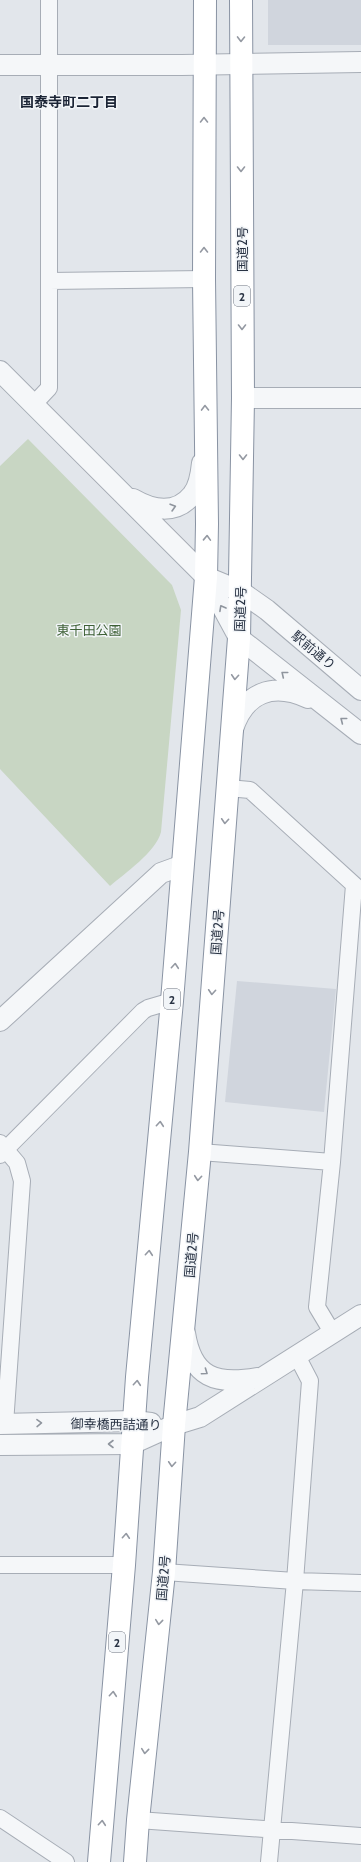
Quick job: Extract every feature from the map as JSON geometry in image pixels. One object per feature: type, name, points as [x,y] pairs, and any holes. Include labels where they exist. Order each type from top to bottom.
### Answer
[{"type":"highway","name":"2","points":[[99,1862],[124,1565],[132,1444],[172,1001],[206,577],[207,524],[204,279],[205,0]]},
{"type":"highway","name":"国道2号","points":[[135,1862],[164,1572],[174,1425],[200,1152],[239,638],[243,398],[241,0]]},
{"type":"street","points":[[33,405],[49,388],[49,0]]},
{"type":"street","points":[[0,65],[361,62]]},
{"type":"street","points":[[49,280],[204,279]]},
{"type":"street","points":[[0,371],[206,577],[239,638],[361,734]]},
{"type":"street","points":[[243,398],[361,398]]},
{"type":"street","points":[[113,485],[138,501],[160,510],[177,506],[192,495],[200,480],[206,438]]},
{"type":"street","name":"駅前通り","points":[[206,577],[240,591],[267,610],[361,690]]},
{"type":"street","points":[[231,736],[237,716],[247,702],[263,692],[281,690],[298,694],[326,707]]},
{"type":"street","points":[[228,788],[250,790],[357,888],[317,1307],[332,1332]]},
{"type":"street","points":[[0,1022],[161,873],[183,865]]},
{"type":"street","points":[[2,1424],[7,1303],[22,1181],[17,1163],[2,1149],[143,1011],[148,1008],[172,1001]]},
{"type":"street","points":[[200,1152],[332,1162]]},
{"type":"street","points":[[174,1425],[200,1417],[361,1314]]},
{"type":"street","points":[[184,1325],[191,1359],[202,1371],[219,1380],[238,1381],[260,1378]]},
{"type":"street","points":[[269,1862],[295,1581],[310,1381],[297,1356]]},
{"type":"street","name":"御幸橋西詰通り","points":[[2,1424],[134,1421],[174,1425]]},
{"type":"street","name":"御幸橋西詰通り","points":[[0,1445],[132,1444],[174,1425]]},
{"type":"street","points":[[0,1565],[124,1565]]},
{"type":"street","points":[[164,1572],[295,1581],[361,1583]]},
{"type":"street","points":[[0,1818],[66,1862]]},
{"type":"street","points":[[138,1820],[361,1836]]},
{"type":"shaded area","points":[[268,0],[361,0],[361,45],[268,45]]},
{"type":"shaded area","points":[[237,981],[336,989],[324,1112],[225,1102]]},
{"type":"green space","name":"東千田公園","points":[[28,439],[172,585],[181,610],[161,832],[158,840],[147,854],[110,886],[0,769],[0,466]]},
{"type":"district","name":"国泰寺町二丁目","points":[[69,102]]}]
